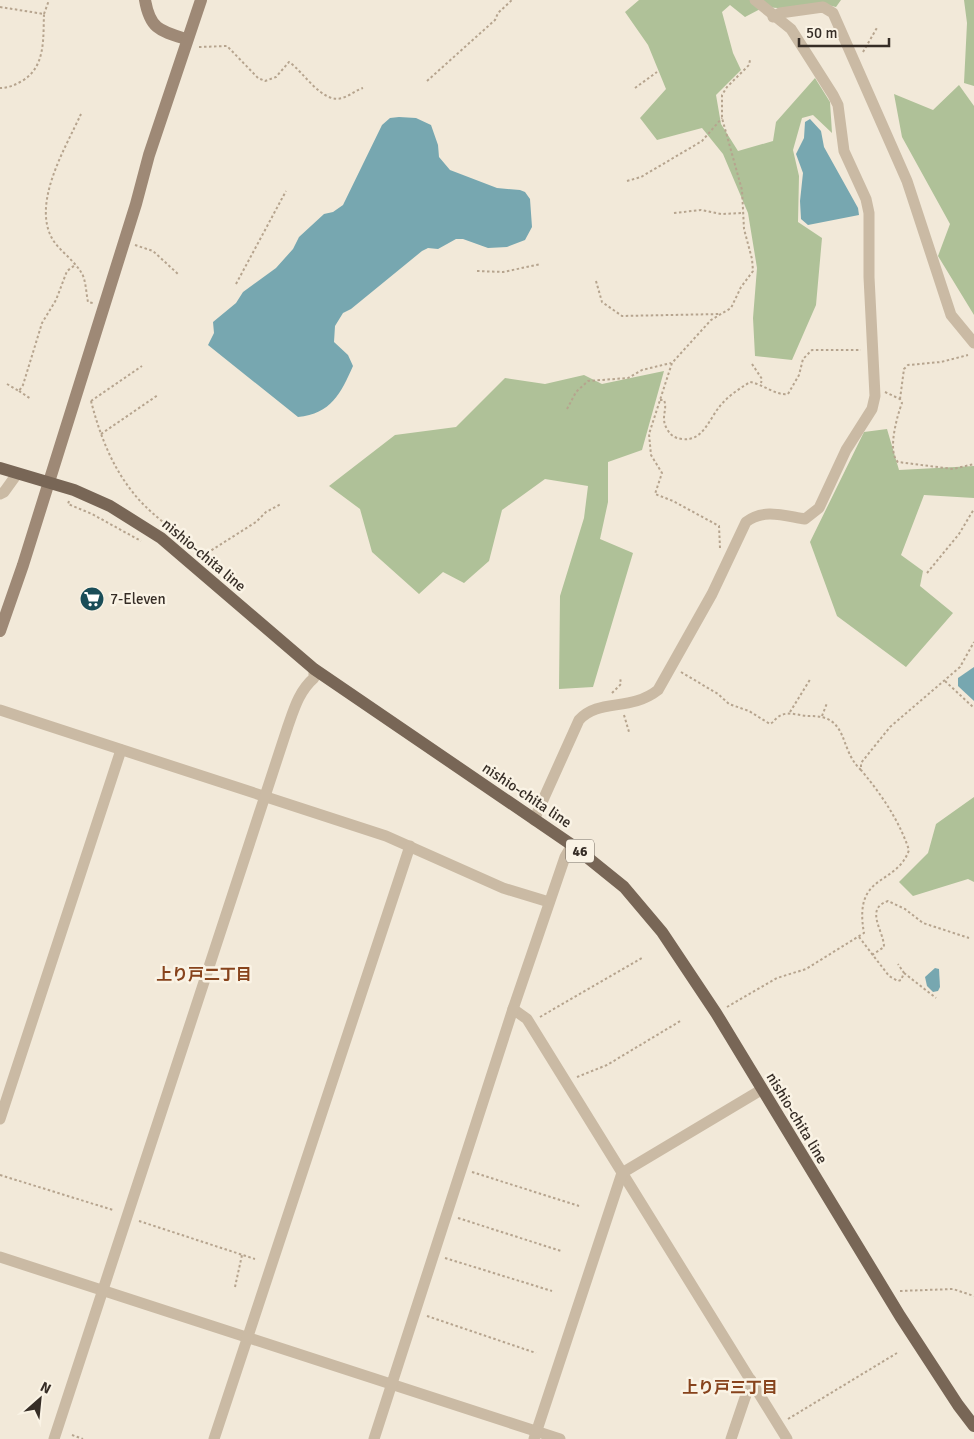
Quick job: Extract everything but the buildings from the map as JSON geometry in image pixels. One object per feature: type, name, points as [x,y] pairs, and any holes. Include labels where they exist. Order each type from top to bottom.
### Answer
[{"type":"main road","name":"nishio-chita line","points":[[0,468],[74,490],[110,506],[161,538],[314,669],[572,845],[624,887],[662,932],[716,1013],[889,1298],[958,1405],[974,1426]]},
{"type":"street","points":[[145,0],[151,21],[157,28],[185,42]]},
{"type":"street","points":[[0,632],[104,307],[149,155],[185,42],[201,0]]},
{"type":"street","points":[[534,820],[579,720],[590,710],[599,707],[622,705],[648,698],[658,690],[712,594],[741,530],[754,516],[765,513],[805,519],[819,508],[846,450],[872,409],[875,392],[874,350],[869,277],[869,213],[866,199],[844,151],[838,105],[791,29],[773,17],[755,0]]},
{"type":"street","points":[[773,17],[780,13],[815,7],[828,9],[833,13],[907,180],[950,315],[974,343]]},
{"type":"street","points":[[0,494],[4,492],[17,474]]},
{"type":"street","points":[[54,1439],[265,796],[298,699],[307,684],[314,678],[314,669]]},
{"type":"street","points":[[0,710],[378,833],[503,888],[550,902]]},
{"type":"street","points":[[0,1119],[121,750]]},
{"type":"street","points":[[374,1439],[390,1384],[513,1009],[565,857],[572,845]]},
{"type":"street","points":[[214,1439],[410,846]]},
{"type":"street","points":[[513,1009],[528,1022],[787,1439]]},
{"type":"street","points":[[535,1435],[622,1173],[761,1090]]},
{"type":"street","points":[[0,1257],[390,1384],[535,1435],[560,1439]]},
{"type":"street","points":[[731,1439],[751,1380]]},
{"type":"path","points":[[0,88],[14,86],[34,72],[43,46],[44,14],[49,0]]},
{"type":"path","points":[[427,81],[495,20],[498,13],[512,0]]},
{"type":"path","points":[[0,7],[44,14]]},
{"type":"path","points":[[856,65],[878,26]]},
{"type":"path","points":[[185,42],[201,48],[215,45],[227,46],[258,78],[265,81],[276,77],[289,62],[320,92],[336,100],[363,88]]},
{"type":"path","points":[[729,556],[720,550],[719,526],[674,501],[655,494],[662,474],[651,455],[648,444],[649,434],[672,363],[705,326],[730,308],[741,287],[753,272],[743,213],[742,190],[722,118],[722,95],[750,60]]},
{"type":"path","points":[[636,88],[657,72]]},
{"type":"path","points":[[81,114],[60,161],[45,204],[45,224],[55,242],[82,273],[88,302],[104,307]]},
{"type":"path","points":[[627,181],[641,177],[702,142],[722,118]]},
{"type":"path","points":[[236,284],[286,190]]},
{"type":"path","points":[[674,213],[701,210],[721,214],[743,213]]},
{"type":"path","points":[[124,242],[153,251],[178,274]]},
{"type":"path","points":[[19,391],[42,323],[56,300],[67,271],[75,264]]},
{"type":"path","points":[[477,271],[503,272],[541,264]]},
{"type":"path","points":[[596,281],[602,302],[622,316],[720,314]]},
{"type":"path","points":[[660,400],[664,400],[666,404],[663,418],[670,434],[676,439],[690,440],[695,438],[708,425],[719,407],[731,395],[750,382],[760,384],[782,395],[788,394],[799,375],[803,359],[812,350],[874,350]]},
{"type":"path","points":[[968,355],[941,362],[908,365],[904,368],[900,399],[902,403],[895,427],[894,458],[904,464],[953,470],[974,464]]},
{"type":"path","points":[[567,409],[576,392],[588,380],[628,378],[642,370],[672,363]]},
{"type":"path","points":[[752,364],[762,378],[760,384]]},
{"type":"path","points":[[75,397],[91,401],[142,366]]},
{"type":"path","points":[[7,384],[31,400]]},
{"type":"path","points":[[875,392],[885,392],[900,399]]},
{"type":"path","points":[[100,434],[158,395]]},
{"type":"path","points":[[91,401],[100,434],[116,467],[145,506],[204,556],[248,527],[266,512],[281,504]]},
{"type":"path","points":[[926,573],[959,534],[974,509]]},
{"type":"path","points":[[92,514],[142,542]]},
{"type":"path","points":[[861,770],[864,757],[890,727],[964,662],[974,642]]},
{"type":"path","points":[[671,668],[718,694],[729,704],[750,711],[770,724],[778,716],[790,713],[801,716],[822,716],[838,726],[848,750],[887,804],[904,833],[909,850],[902,863],[878,880],[868,892],[860,914],[864,933],[806,969],[777,978],[716,1013]]},
{"type":"path","points":[[599,707],[600,699],[617,690],[621,684],[620,677]]},
{"type":"path","points":[[790,713],[811,678]]},
{"type":"path","points":[[944,680],[974,708]]},
{"type":"path","points":[[822,716],[827,703]]},
{"type":"path","points":[[622,705],[629,732]]},
{"type":"path","points":[[872,955],[884,947],[876,919],[877,909],[882,903],[888,901],[905,909],[923,923],[968,938]]},
{"type":"path","points":[[859,937],[893,980],[901,980],[904,972]]},
{"type":"path","points":[[528,1022],[548,1014],[642,958]]},
{"type":"path","points":[[898,964],[904,972],[936,998]]},
{"type":"path","points":[[566,1082],[607,1065],[682,1020]]},
{"type":"path","points":[[461,1169],[579,1206]]},
{"type":"path","points":[[0,1175],[113,1210]]},
{"type":"path","points":[[446,1214],[561,1251]]},
{"type":"path","points":[[127,1217],[255,1259]]},
{"type":"path","points":[[434,1254],[552,1291]]},
{"type":"path","points":[[235,1287],[242,1255]]},
{"type":"path","points":[[889,1298],[903,1290],[948,1289],[963,1291],[974,1296]]},
{"type":"path","points":[[414,1312],[536,1353]]},
{"type":"path","points":[[778,1425],[897,1352]]},
{"type":"path","points":[[72,1435],[83,1439]]},
{"type":"green space","points":[[639,0],[841,0],[836,7],[818,5],[775,8],[766,6],[745,17],[730,5],[722,12],[733,53],[741,70],[716,95],[721,124],[738,151],[773,141],[776,122],[815,78],[830,102],[832,133],[813,115],[802,118],[793,150],[799,176],[798,222],[822,238],[816,305],[792,360],[755,356],[753,318],[757,268],[748,213],[723,154],[702,128],[657,140],[640,118],[666,89],[648,45],[625,12]]},
{"type":"green space","points":[[964,0],[974,0],[974,86],[964,83],[967,23]]},
{"type":"green space","points":[[959,85],[974,106],[974,315],[938,256],[950,224],[902,137],[894,94],[933,110]]},
{"type":"green space","points":[[664,371],[642,450],[608,462],[608,502],[600,539],[633,553],[593,687],[559,689],[560,596],[584,518],[588,486],[545,479],[502,510],[489,561],[464,583],[443,572],[419,594],[372,552],[360,509],[329,486],[395,435],[456,427],[505,378],[545,384],[584,375],[602,384]]},
{"type":"green space","points":[[887,429],[899,470],[974,466],[974,498],[924,495],[901,555],[923,571],[920,586],[953,613],[906,667],[837,616],[810,542],[864,432]]},
{"type":"green space","points":[[974,797],[974,882],[968,879],[913,896],[899,882],[928,853],[936,824]]},
{"type":"water","points":[[390,118],[416,118],[431,125],[438,145],[439,157],[450,170],[497,188],[525,192],[530,199],[532,227],[525,240],[507,247],[488,248],[463,239],[456,239],[438,249],[428,248],[351,309],[343,313],[335,326],[334,342],[348,355],[353,366],[339,393],[327,407],[319,412],[298,417],[208,345],[214,333],[213,322],[236,303],[243,292],[276,268],[293,249],[299,237],[324,214],[333,212],[343,205],[382,125]]},
{"type":"water","points":[[810,119],[821,131],[824,147],[858,208],[859,215],[808,225],[801,219],[800,201],[803,173],[796,154],[804,138],[805,122]]},
{"type":"water","points":[[974,667],[974,701],[958,686],[958,678]]},
{"type":"water","points":[[935,968],[939,969],[940,987],[938,991],[933,992],[927,986],[925,977]]},
{"type":"place","name":"7-Eleven","points":[[92,599]]},
{"type":"district","name":"上り戸二丁目","points":[[204,974]]},
{"type":"district","name":"上り戸三丁目","points":[[730,1387]]}]
